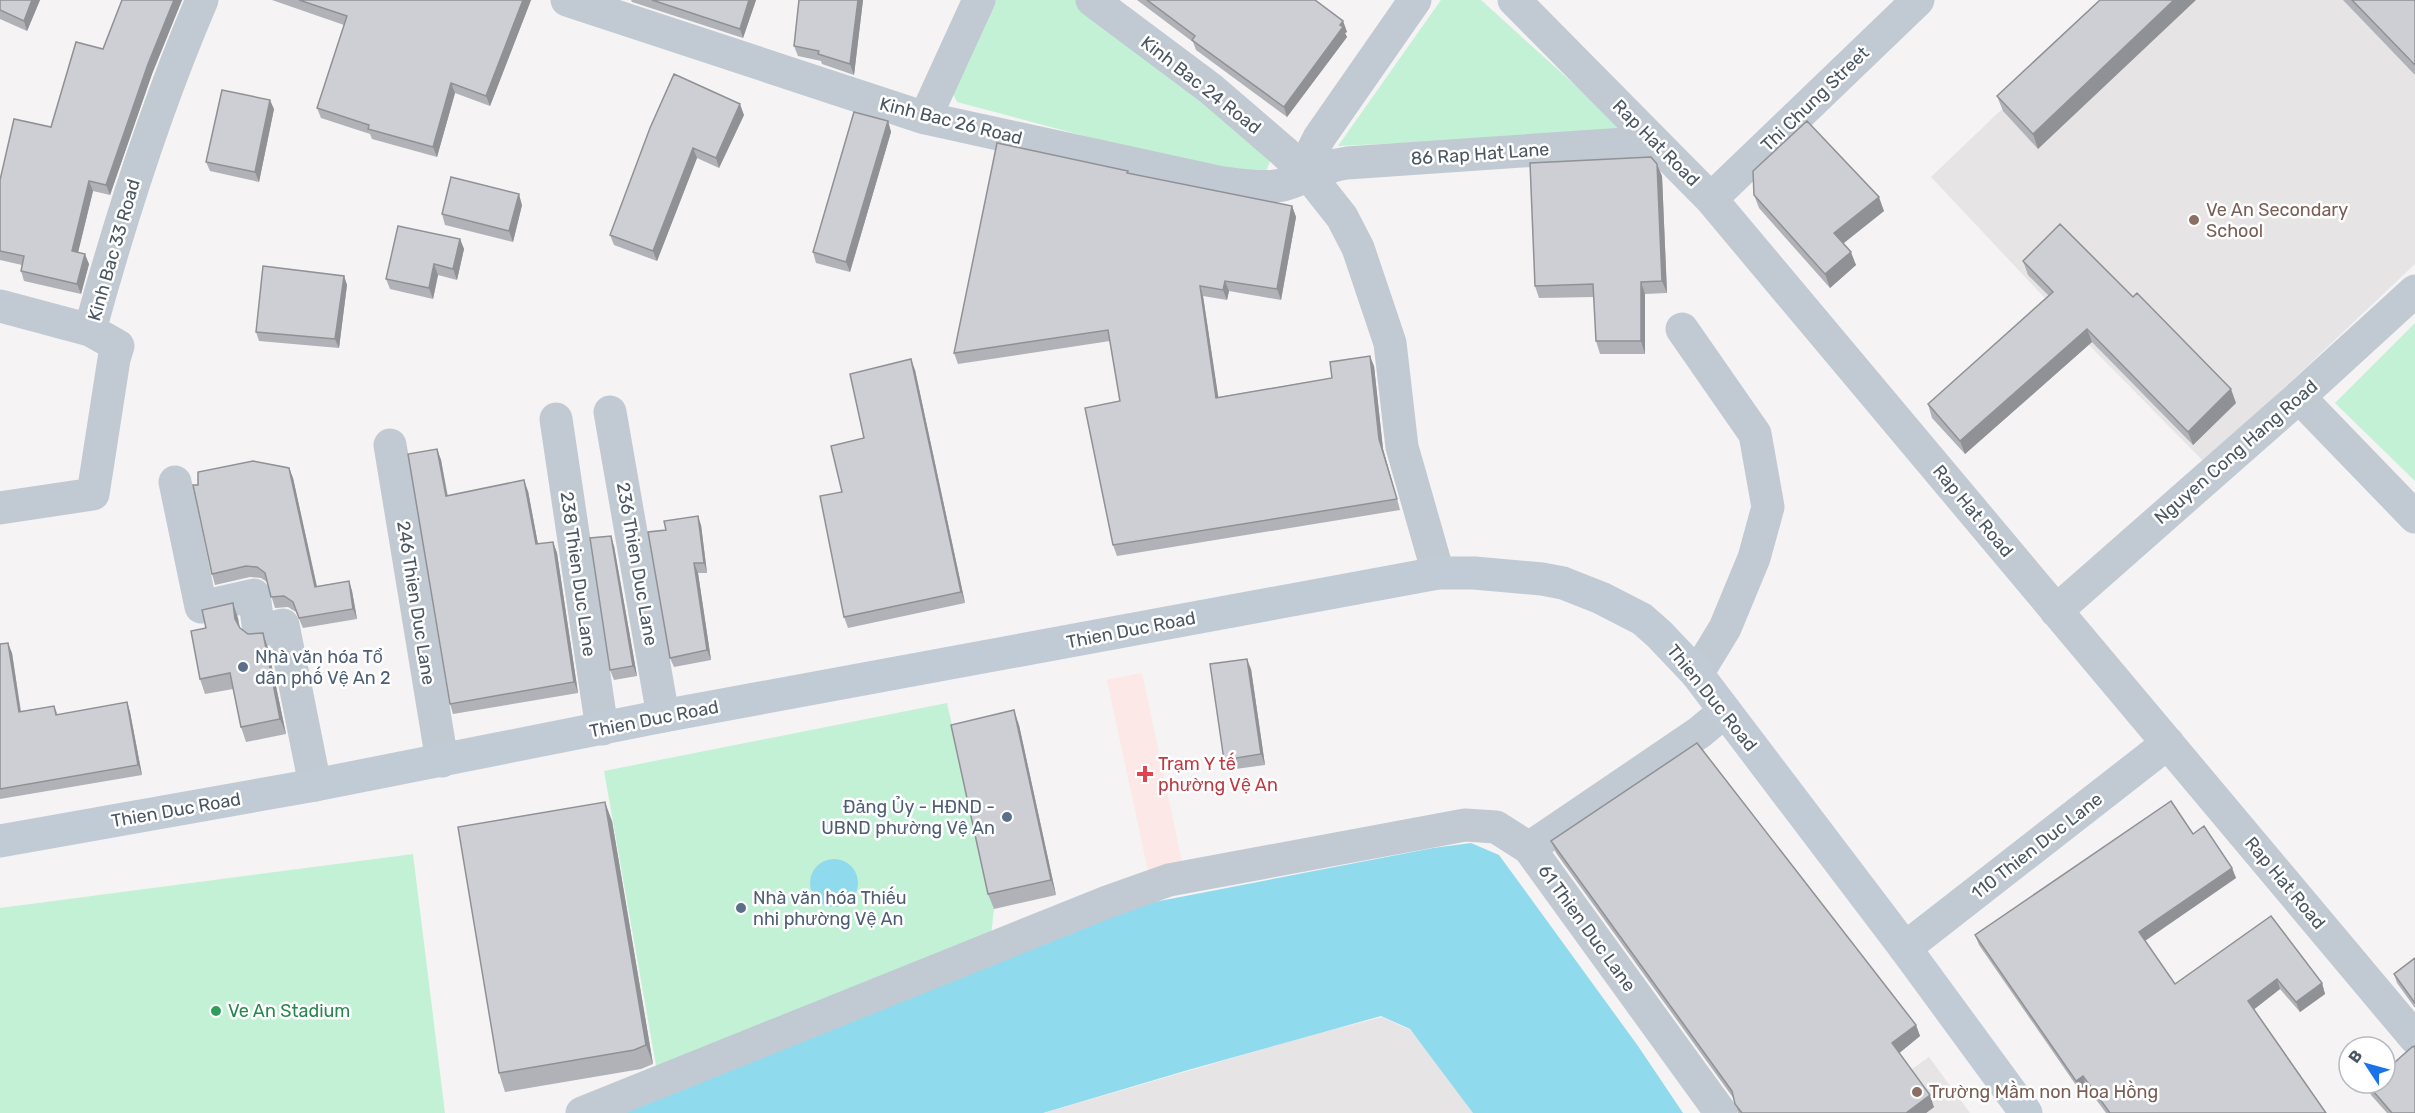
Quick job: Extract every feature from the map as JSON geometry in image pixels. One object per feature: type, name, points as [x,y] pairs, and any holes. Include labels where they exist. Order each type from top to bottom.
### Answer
[{"type":"main road","name":"Thien Duc Road","points":[[0,841],[315,785],[663,716],[1438,573],[1474,573],[1542,579],[1581,590],[1642,619],[1697,674],[1905,948],[2026,1113]]},
{"type":"street","name":"Kinh Bac 33 Road","points":[[0,508],[93,494],[118,346],[90,330],[131,186],[173,68],[202,0]]},
{"type":"street","name":"Kinh Bac 26 Road","points":[[567,0],[925,118],[1223,183],[1266,187],[1288,183],[1308,174]]},
{"type":"street","points":[[925,118],[980,0]]},
{"type":"street","name":"Kinh Bac 24 Road","points":[[1092,0],[1211,89],[1308,174],[1342,217],[1358,249],[1390,343],[1402,447],[1438,573]]},
{"type":"street","points":[[1308,174],[1311,154],[1319,138],[1415,0]]},
{"type":"street","name":"Rap Hat Road","points":[[1514,0],[1711,199],[2415,1038]]},
{"type":"street","name":"Thi Chung Street","points":[[1711,199],[1918,0]]},
{"type":"street","name":"86 Rap Hat Lane","points":[[1308,174],[1329,165],[1347,163],[1654,142]]},
{"type":"street","name":"Nguyen Cong Hang Road","points":[[2056,611],[2299,397],[2415,291]]},
{"type":"street","points":[[0,306],[90,330]]},
{"type":"street","points":[[1682,329],[1755,434],[1768,507],[1754,558],[1725,628],[1697,674]]},
{"type":"street","points":[[2299,397],[2415,517]]},
{"type":"street","name":"236 Thien Duc Lane","points":[[610,412],[663,716]]},
{"type":"street","name":"238 Thien Duc Lane","points":[[555,419],[602,729]]},
{"type":"street","name":"246 Thien Duc Lane","points":[[390,445],[442,761]]},
{"type":"street","points":[[175,482],[201,607],[254,595],[259,631],[283,626],[315,785]]},
{"type":"street","name":"61 Thien Duc Lane","points":[[1721,1113],[1529,848],[1700,732],[1725,711]]},
{"type":"street","name":"110 Thien Duc Lane","points":[[1905,948],[2168,743]]},
{"type":"street","points":[[582,1113],[1107,902],[1169,880],[1465,825],[1497,827],[1529,848]]},
{"type":"shaded area","name":"Ve An Secondary School","points":[[2116,0],[2415,0],[2415,264],[2205,463],[2089,345],[1931,177]]},
{"type":"shaded area","name":"Trạm Y tế phường Vệ An","points":[[1142,673],[1183,867],[1149,875],[1107,680]]},
{"type":"shaded area","points":[[1382,1017],[1410,1030],[1436,1061],[1473,1113],[1044,1113],[1308,1036]]},
{"type":"shaded area","name":"Trường Mầm non Hoa Hồng","points":[[1929,1057],[1970,1113],[1849,1113]]},
{"type":"green space","points":[[993,0],[1080,0],[1271,159],[1264,176],[1242,178],[957,102],[952,92]]},
{"type":"green space","points":[[1441,0],[1481,0],[1627,132],[1338,146]]},
{"type":"green space","points":[[2415,323],[2415,481],[2335,403]]},
{"type":"green space","points":[[947,703],[994,909],[991,936],[657,1071],[604,771]]},
{"type":"green space","name":"Ve An Stadium","points":[[413,854],[445,1113],[0,1113],[0,908]]},
{"type":"water","points":[[1471,843],[1499,855],[1638,1046],[1683,1113],[1473,1113],[1410,1029],[1381,1016],[1043,1113],[609,1113],[1139,905],[1433,848]]},
{"type":"water","points":[[829,859],[839,859],[851,866],[858,878],[858,888],[851,900],[839,907],[829,907],[814,896],[810,888],[810,878],[821,863]]},
{"type":"building","points":[[0,0],[32,0],[24,21],[0,10]]},
{"type":"building","points":[[122,0],[174,0],[148,64],[106,185],[89,181],[72,251],[85,254],[77,284],[21,271],[24,256],[0,251],[0,180],[14,119],[51,127],[76,42],[103,49]]},
{"type":"building","points":[[299,0],[523,0],[486,96],[451,83],[433,147],[368,129],[369,125],[317,108],[347,16]]},
{"type":"building","points":[[652,0],[749,0],[740,29]]},
{"type":"building","points":[[799,0],[858,0],[850,64],[818,54],[819,51],[794,46]]},
{"type":"building","points":[[1147,0],[1315,0],[1343,21],[1340,25],[1343,27],[1284,107],[1192,40],[1195,36]]},
{"type":"building","points":[[2100,0],[2174,0],[2033,134],[1997,96]]},
{"type":"building","points":[[2352,0],[2415,0],[2415,65]]},
{"type":"building","points":[[674,74],[740,104],[716,158],[693,148],[653,251],[610,235],[650,128]]},
{"type":"building","points":[[222,90],[270,100],[255,172],[206,162]]},
{"type":"building","points":[[854,112],[888,121],[846,262],[813,252]]},
{"type":"building","points":[[1807,121],[1879,197],[1834,233],[1851,252],[1825,274],[1754,195],[1753,171]]},
{"type":"building","points":[[997,143],[1128,171],[1127,173],[1292,206],[1277,289],[1225,281],[1223,290],[1200,286],[1216,398],[1332,378],[1330,362],[1370,356],[1379,439],[1397,499],[1113,545],[1085,408],[1120,401],[1108,330],[954,353]]},
{"type":"building","points":[[1651,157],[1657,164],[1662,281],[1641,282],[1641,341],[1596,341],[1593,284],[1535,286],[1530,163]]},
{"type":"building","points":[[451,177],[519,194],[509,231],[442,214]]},
{"type":"building","points":[[2060,224],[2133,297],[2137,293],[2231,389],[2188,432],[2087,329],[1960,441],[1928,404],[2053,292],[2023,261]]},
{"type":"building","points":[[398,226],[460,239],[453,269],[434,264],[429,288],[386,279]]},
{"type":"building","points":[[263,266],[344,276],[335,339],[256,332]]},
{"type":"building","points":[[911,359],[961,592],[844,617],[820,496],[842,492],[831,446],[864,438],[850,374]]},
{"type":"building","points":[[437,449],[446,496],[524,480],[536,544],[553,542],[574,682],[450,704],[408,454]]},
{"type":"building","points":[[253,461],[289,468],[315,587],[349,581],[353,609],[299,618],[293,602],[284,596],[271,597],[265,573],[257,567],[246,566],[212,574],[193,485],[198,485],[198,472]]},
{"type":"building","points":[[698,516],[704,563],[694,563],[707,650],[670,658],[648,532],[666,530],[664,521]]},
{"type":"building","points":[[611,536],[633,666],[610,670],[590,538]]},
{"type":"building","name":"Nhà văn hóa Tổ dân phố Vệ An 2","points":[[233,603],[235,619],[240,628],[248,634],[263,633],[280,719],[241,727],[230,673],[200,679],[191,631],[206,628],[202,610]]},
{"type":"building","points":[[8,643],[19,712],[54,706],[56,715],[127,702],[138,765],[0,789],[0,644]]},
{"type":"building","points":[[1247,659],[1261,754],[1224,760],[1210,664]]},
{"type":"building","name":"Đảng Ủy - HĐND - UBND phường Vệ An","points":[[1014,710],[1051,880],[988,894],[951,725]]},
{"type":"building","points":[[1697,743],[1916,1025],[1892,1043],[1930,1095],[1906,1113],[1742,1113],[1735,1104],[1732,1091],[1551,841]]},
{"type":"building","points":[[2171,801],[2193,834],[2204,826],[2232,868],[2139,932],[2175,984],[2271,916],[2322,983],[2296,1002],[2277,979],[2248,1001],[2326,1113],[2110,1113],[2083,1076],[2076,1081],[1975,935]]},
{"type":"building","points":[[605,802],[646,1045],[634,1050],[499,1073],[458,827]]},
{"type":"building","points":[[2415,958],[2415,1003],[2394,974]]},
{"type":"building","points":[[2415,1046],[2415,1113],[2392,1113],[2377,1095],[2397,1095],[2397,1060]]},
{"type":"place","name":"Ve An Secondary School","points":[[2194,220]]},
{"type":"place","name":"Nhà văn hóa Tổ dân phố Vệ An 2","points":[[243,667]]},
{"type":"place","name":"Trạm Y tế phường Vệ An","points":[[1145,774]]},
{"type":"place","name":"Đảng Ủy - HĐND - UBND phường Vệ An","points":[[1007,817]]},
{"type":"place","name":"Nhà văn hóa Thiếu nhi phường Vệ An","points":[[741,908]]},
{"type":"place","name":"Ve An Stadium","points":[[216,1011]]},
{"type":"place","name":"Trường Mầm non Hoa Hồng","points":[[1917,1092]]}]
